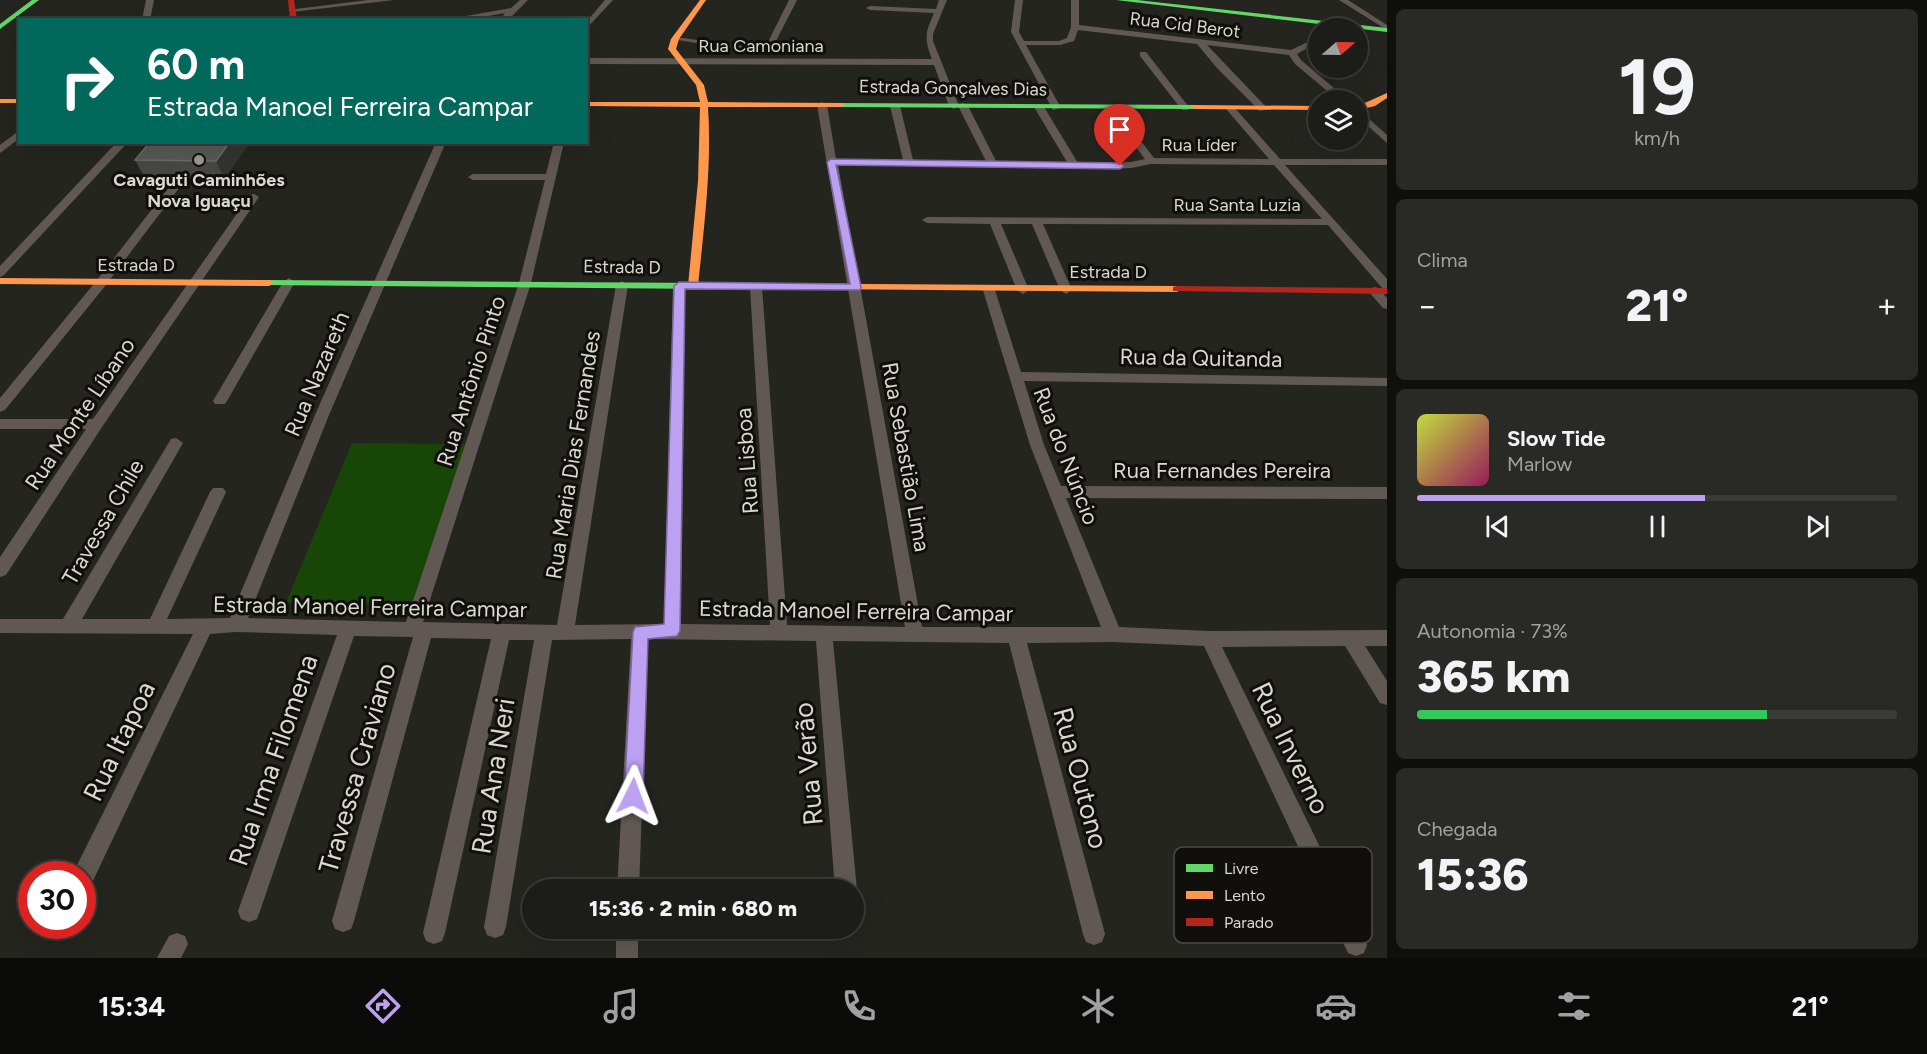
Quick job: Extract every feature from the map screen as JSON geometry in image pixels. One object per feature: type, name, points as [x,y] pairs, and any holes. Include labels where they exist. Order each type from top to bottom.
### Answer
[{"type":"main road","points":[[0,27],[36,0]]},
{"type":"main road","points":[[26,18],[48,0]]},
{"type":"main road","points":[[686,286],[700,215],[705,104],[700,85],[679,62],[672,49],[675,39],[703,0]]},
{"type":"main road","points":[[1119,0],[1308,23]]},
{"type":"main road","points":[[0,37],[18,24]]},
{"type":"main road","points":[[1368,28],[1387,29]]},
{"type":"main road","points":[[1368,105],[1387,95]]},
{"type":"main road","points":[[0,101],[18,101]]},
{"type":"main road","name":"Estrada Gonçalves Dias","points":[[588,104],[1308,108]]},
{"type":"main road","name":"Estrada D","points":[[0,281],[525,283],[989,290],[1383,289]]},
{"type":"street","points":[[146,18],[150,0]]},
{"type":"street","points":[[292,10],[390,0]]},
{"type":"street","points":[[506,18],[524,0]]},
{"type":"street","points":[[588,25],[609,0]]},
{"type":"street","points":[[675,39],[755,49],[766,47],[772,41],[793,0]]},
{"type":"street","points":[[944,0],[929,34],[929,41],[936,62],[958,106],[992,164]]},
{"type":"street","points":[[1019,0],[1015,32],[1056,108]]},
{"type":"street","points":[[1020,43],[1067,42],[1071,39],[1075,27],[1075,0]]},
{"type":"street","points":[[1340,3],[1371,28]]},
{"type":"street","points":[[1340,3],[1387,29]]},
{"type":"street","points":[[870,8],[938,11]]},
{"type":"street","points":[[460,18],[512,10]]},
{"type":"street","name":"Rua Cid Berot","points":[[1075,27],[1292,53]]},
{"type":"street","points":[[1200,42],[1220,66],[1263,109]]},
{"type":"street","points":[[1308,44],[1292,53],[1306,70],[1331,90]]},
{"type":"street","points":[[1143,54],[1185,108]]},
{"type":"street","name":"Rua Camoniana","points":[[588,61],[936,62]]},
{"type":"street","name":"Rua Sebastião Lima","points":[[822,105],[856,287],[915,634]]},
{"type":"street","points":[[895,106],[909,164]]},
{"type":"street","points":[[1039,107],[1074,165]]},
{"type":"street","points":[[1112,108],[1151,161]]},
{"type":"street","points":[[1230,108],[1331,222],[1383,289],[1387,305]]},
{"type":"street","points":[[1368,122],[1387,140]]},
{"type":"street","points":[[0,150],[18,135]]},
{"type":"street","points":[[0,273],[121,144]]},
{"type":"street","name":"Rua Nazareth","points":[[236,625],[378,283],[440,144]]},
{"type":"street","name":"Rua Antônio Pinto","points":[[418,630],[525,283],[558,144]]},
{"type":"street","name":"Rua Líder","points":[[831,162],[1074,165],[1131,165],[1151,161],[1387,162]]},
{"type":"street","points":[[473,177],[549,177]]},
{"type":"street","points":[[0,407],[101,283],[178,183]]},
{"type":"street","name":"Rua Monte Líbano","points":[[0,570],[97,424],[254,197]]},
{"type":"street","name":"Rua Santa Luzia","points":[[927,220],[1331,222]]},
{"type":"street","points":[[994,220],[1023,290]]},
{"type":"street","points":[[1036,221],[1066,290]]},
{"type":"street","points":[[220,401],[290,282]]},
{"type":"street","name":"Rua Maria Dias Fernandes","points":[[565,632],[622,285]]},
{"type":"street","points":[[672,631],[686,286]]},
{"type":"street","name":"Rua Lisboa","points":[[756,287],[779,632]]},
{"type":"street","name":"Rua do Núncio","points":[[989,290],[1014,376],[1056,492],[1113,634]]},
{"type":"street","name":"Rua da Quitanda","points":[[1014,376],[1387,382]]},
{"type":"street","points":[[0,424],[97,424]]},
{"type":"street","name":"Travessa Chile","points":[[69,625],[176,443]]},
{"type":"street","points":[[155,626],[218,492]]},
{"type":"street","name":"Rua Fernandes Pereira","points":[[1056,492],[1387,493]]},
{"type":"street","name":"Estrada Manoel Ferreira Campar","points":[[2,629],[69,625],[204,627],[236,625],[544,633],[672,631],[1016,636],[1113,634],[1209,639],[1387,638]]},
{"type":"street","name":"Rua Itapoa","points":[[91,861],[204,627]]},
{"type":"street","name":"Rua Irma Filomena","points":[[249,911],[348,628]]},
{"type":"street","name":"Travessa Craviano","points":[[343,921],[418,630]]},
{"type":"street","points":[[434,933],[502,631]]},
{"type":"street","points":[[629,879],[640,632]]},
{"type":"street","name":"Rua Ana Neri","points":[[495,927],[544,633]]},
{"type":"street","name":"Rua Verão","points":[[824,633],[845,879]]},
{"type":"street","name":"Rua Outono","points":[[1016,636],[1094,934]]},
{"type":"street","points":[[1350,638],[1387,697]]},
{"type":"street","name":"Rua Inverno","points":[[1209,639],[1309,847]]},
{"type":"street","points":[[627,939],[627,958]]},
{"type":"green space","points":[[352,443],[467,444],[417,604],[286,603]]},
{"type":"building","points":[[148,144],[229,144],[216,161],[135,160]]},
{"type":"traffic: fast","points":[[0,27],[36,0]]},
{"type":"traffic: fast","points":[[1119,0],[1387,30]]},
{"type":"traffic: fast","points":[[841,105],[1195,107]]},
{"type":"traffic: fast","points":[[269,283],[709,286]]},
{"type":"traffic: slow","points":[[693,286],[704,150],[704,99],[697,80],[672,49],[675,39],[703,0]]},
{"type":"traffic: slow","points":[[1368,105],[1387,95]]},
{"type":"traffic: slow","points":[[0,101],[18,101]]},
{"type":"traffic: slow","points":[[588,104],[841,105]]},
{"type":"traffic: slow","points":[[1195,107],[1308,108]]},
{"type":"traffic: slow","points":[[0,281],[269,283]]},
{"type":"traffic: slow","points":[[709,286],[1177,289]]},
{"type":"traffic: jam","points":[[291,0],[294,18]]},
{"type":"traffic: jam","points":[[1177,289],[1387,291]]},
{"type":"place","name":"Cavaguti Caminhões Nova Iguaçu","points":[[199,160]]},
{"type":"route","points":[[633,796],[640,632],[672,631],[679,286],[856,287],[831,162],[1120,166]]}]
